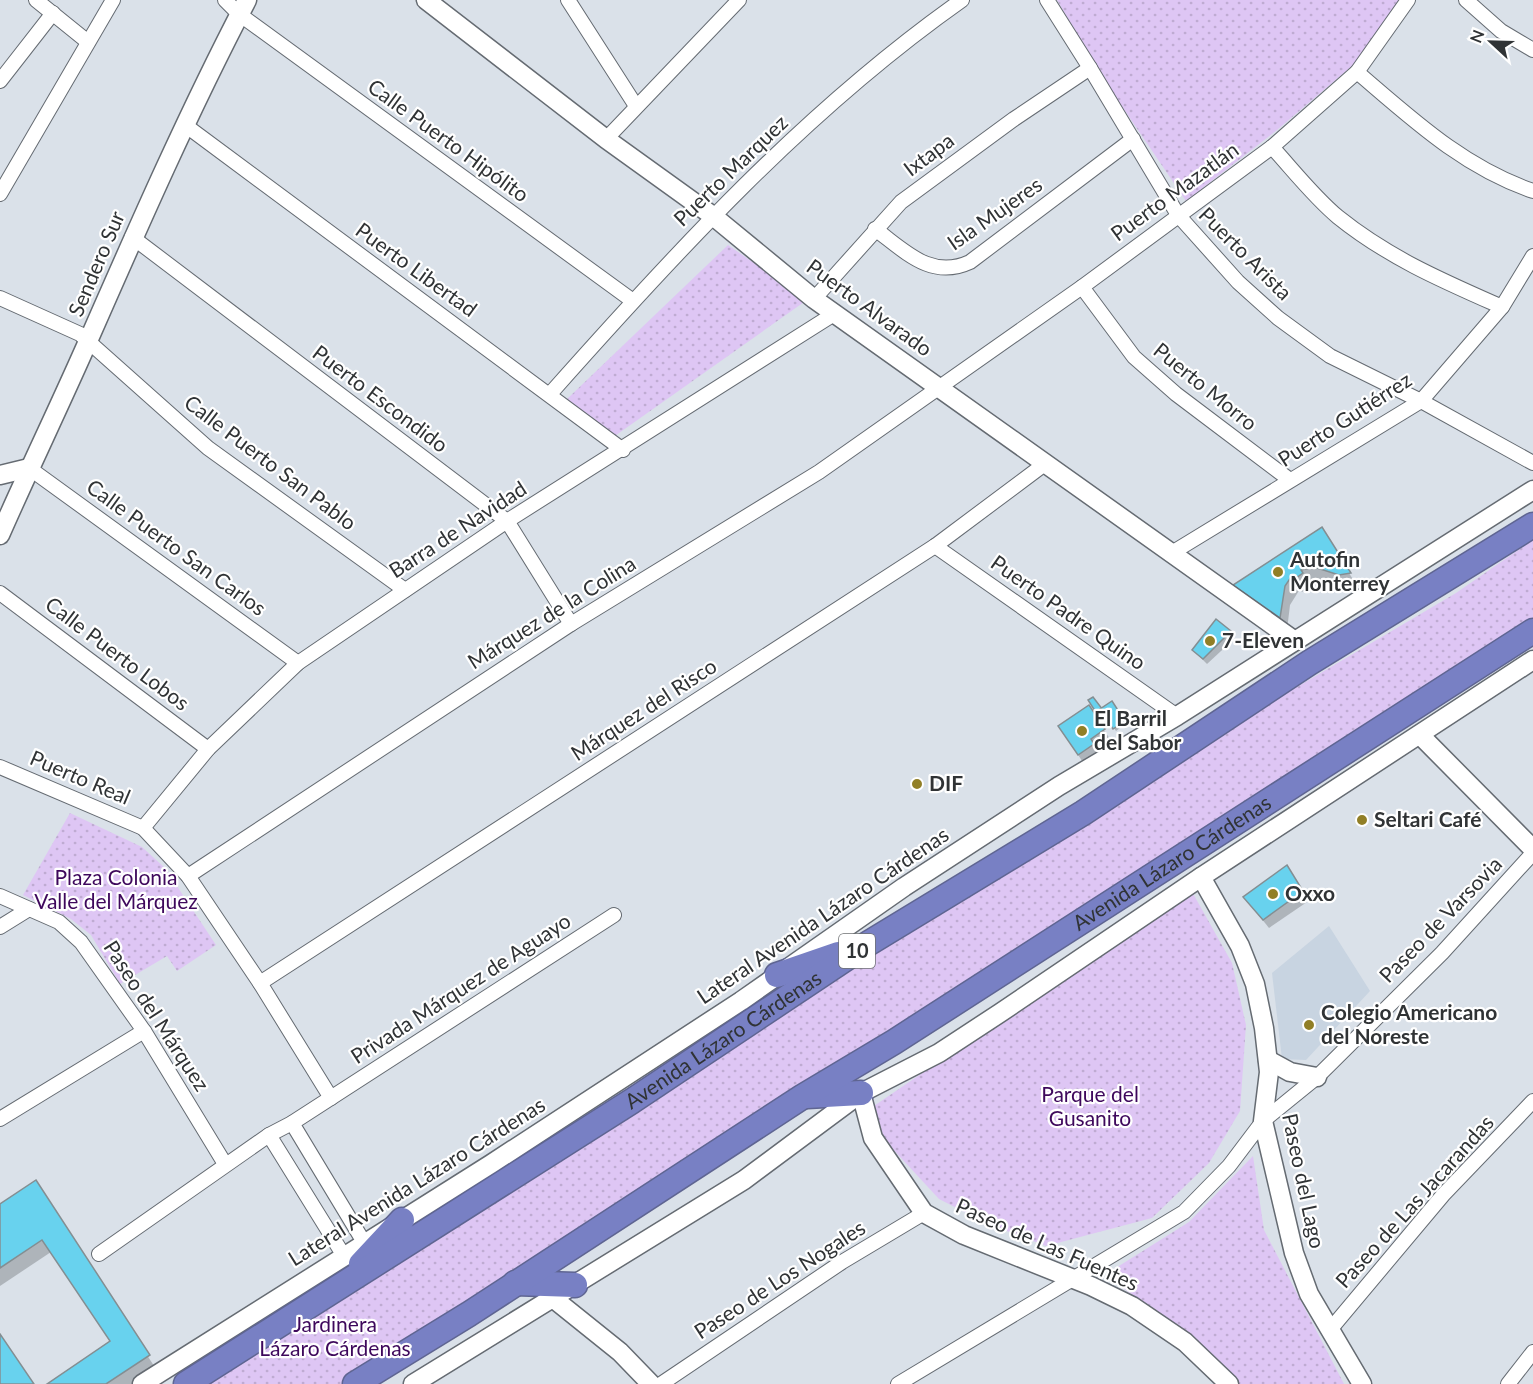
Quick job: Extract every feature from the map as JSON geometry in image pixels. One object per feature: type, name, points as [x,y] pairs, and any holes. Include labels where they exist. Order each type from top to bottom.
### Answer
[{"type":"highway","name":"Avenida Lázaro Cárdenas","points":[[187,1383],[315,1304],[722,1043],[869,943],[1083,813],[1309,663],[1533,525]]},
{"type":"highway","name":"Avenida Lázaro Cárdenas","points":[[355,1384],[802,1097],[954,1004],[1533,631]]},
{"type":"highway","points":[[777,975],[869,943]]},
{"type":"highway","points":[[802,1097],[861,1093]]},
{"type":"highway","points":[[315,1304],[337,1289],[402,1220]]},
{"type":"highway","points":[[515,1283],[575,1285]]},
{"type":"street","points":[[36,0],[88,42]]},
{"type":"street","points":[[0,194],[113,0]]},
{"type":"street","name":"Calle Puerto Hipólito","points":[[225,0],[243,7],[633,301]]},
{"type":"street","name":"Puerto Alvarado","points":[[426,0],[606,139],[713,216],[814,300],[939,386],[1170,554],[1295,641]]},
{"type":"street","points":[[568,0],[636,106]]},
{"type":"street","name":"Puerto Marquez","points":[[550,394],[713,216],[849,87],[962,0]]},
{"type":"street","name":"Puerto Arista","points":[[1047,0],[1178,215],[1238,282],[1278,318],[1330,356],[1421,401],[1533,463]]},
{"type":"street","name":"Puerto Mazatlán","points":[[939,386],[1082,287],[1272,147],[1357,72],[1408,0]]},
{"type":"street","points":[[1466,0],[1502,31],[1533,50]]},
{"type":"street","points":[[606,139],[731,3]]},
{"type":"street","name":"Sendero Sur","points":[[0,535],[88,341],[132,237],[184,125],[243,7]]},
{"type":"street","points":[[0,81],[28,42],[53,13]]},
{"type":"street","name":"Ixtapa","points":[[814,300],[901,202],[1090,68]]},
{"type":"street","points":[[1357,72],[1438,141],[1477,167],[1533,192]]},
{"type":"street","name":"Puerto Libertad","points":[[184,125],[550,394],[622,450]]},
{"type":"street","name":"Isla Mujeres","points":[[875,229],[923,262],[945,269],[956,268],[970,262],[1133,139]]},
{"type":"street","points":[[1272,147],[1337,216],[1374,242],[1415,269],[1502,307]]},
{"type":"street","name":"Puerto Escondido","points":[[132,237],[507,521],[571,624]]},
{"type":"street","name":"Puerto Gutiérrez","points":[[1170,554],[1421,401],[1502,307],[1533,256]]},
{"type":"street","name":"Puerto Morro","points":[[1082,287],[1134,357],[1176,394],[1290,480]]},
{"type":"street","name":"Calle Puerto San Pablo","points":[[0,298],[68,326],[88,341],[208,448],[405,590]]},
{"type":"street","name":"Barra de Navidad","points":[[143,828],[208,749],[298,663],[507,521],[834,314]]},
{"type":"street","name":"Márquez de la Colina","points":[[188,876],[571,624],[819,472],[939,386]]},
{"type":"street","name":"Márquez del Risco","points":[[260,983],[935,546],[1046,463]]},
{"type":"street","points":[[0,475],[29,468]]},
{"type":"street","name":"Calle Puerto San Carlos","points":[[29,468],[298,663]]},
{"type":"street","name":"Lateral Avenida Lázaro Cárdenas","points":[[142,1384],[402,1220],[777,975],[904,886],[1049,792],[1177,716],[1533,490]]},
{"type":"street","name":"Puerto Padre Quino","points":[[935,546],[1177,716]]},
{"type":"street","name":"Calle Puerto Lobos","points":[[0,592],[208,749]]},
{"type":"street","points":[[413,1384],[554,1299],[744,1179],[861,1093],[948,1047],[1201,877],[1533,660]]},
{"type":"street","points":[[1420,736],[1533,849]]},
{"type":"street","name":"Puerto Real","points":[[0,767],[143,828]]},
{"type":"street","points":[[143,828],[188,876],[260,983],[331,1098]]},
{"type":"street","name":"Paseo de Varsovia","points":[[898,1384],[1184,1212],[1229,1166],[1263,1121],[1317,1077],[1442,953],[1533,853]]},
{"type":"street","name":"Paseo del Lago","points":[[1201,877],[1240,946],[1255,984],[1269,1072],[1263,1121],[1294,1253],[1309,1294],[1362,1384]]},
{"type":"street","name":"Paseo del Márquez","points":[[0,896],[59,922],[81,942],[144,1031],[225,1164]]},
{"type":"street","points":[[0,927],[29,909]]},
{"type":"street","name":"Privada Márquez de Aguayo","points":[[225,1164],[614,915]]},
{"type":"street","points":[[0,1119],[144,1031]]},
{"type":"street","points":[[1268,1060],[1290,1072],[1317,1077]]},
{"type":"street","name":"Paseo de Las Fuentes","points":[[861,1093],[873,1138],[924,1213],[964,1235],[1110,1294],[1159,1323],[1185,1342],[1229,1384]]},
{"type":"street","name":"Paseo de Las Jacarandas","points":[[1329,1331],[1443,1195],[1533,1101]]},
{"type":"street","points":[[292,1123],[365,1244]]},
{"type":"street","points":[[269,1135],[344,1256]]},
{"type":"street","points":[[99,1254],[225,1164]]},
{"type":"street","name":"Paseo de Los Nogales","points":[[661,1384],[842,1262],[924,1213]]},
{"type":"street","points":[[554,1299],[620,1352],[651,1384]]},
{"type":"street","points":[[1508,1384],[1533,1352]]},
{"type":"shaded area","name":"Colegio Americano del Noreste","points":[[1329,926],[1370,991],[1306,1060],[1282,1059],[1272,973]]},
{"type":"green space","points":[[1057,0],[1402,0],[1366,54],[1277,130],[1186,201],[1098,71]]},
{"type":"green space","points":[[728,245],[807,300],[612,438],[566,400]]},
{"type":"green space","name":"Jardinera Lázaro Cárdenas","points":[[1533,540],[1533,628],[342,1384],[182,1384],[1199,745],[1456,593]]},
{"type":"green space","name":"Plaza Colonia Valle del Márquez","points":[[70,813],[142,847],[165,868],[216,945],[177,971],[167,956],[120,984],[91,935],[71,919],[23,895]]},
{"type":"green space","name":"Parque del Gusanito","points":[[1191,890],[1232,963],[1246,1025],[1240,1111],[1209,1163],[1152,1218],[1046,1246],[986,1223],[939,1199],[878,1133],[868,1110]]},
{"type":"green space","points":[[1253,1156],[1264,1230],[1344,1384],[1236,1384],[1185,1334],[1115,1282],[1111,1271],[1189,1222]]},
{"type":"building","name":"Autofin Monterrey","points":[[1322,527],[1351,573],[1339,575],[1314,567],[1301,570],[1303,573],[1293,580],[1291,577],[1285,586],[1280,618],[1233,585]]},
{"type":"building","name":"7-Eleven","points":[[1216,619],[1231,631],[1203,659],[1192,650]]},
{"type":"building","points":[[1093,697],[1103,710],[1097,714],[1088,700]]},
{"type":"building","points":[[1112,701],[1125,721],[1113,729],[1100,709]]},
{"type":"building","name":"El Barril del Sabor","points":[[1089,705],[1105,729],[1091,739],[1094,744],[1078,755],[1058,726]]},
{"type":"building","name":"Oxxo","points":[[1287,865],[1303,891],[1263,920],[1243,897]]},
{"type":"building","points":[[36,1180],[150,1355],[106,1384],[47,1384],[110,1341],[42,1240],[0,1268],[0,1204]]},
{"type":"building","points":[[0,1334],[34,1384],[0,1384]]},
{"type":"place","name":"Autofin Monterrey","points":[[1278,572]]},
{"type":"place","name":"7-Eleven","points":[[1210,641]]},
{"type":"place","name":"El Barril del Sabor","points":[[1082,731]]},
{"type":"place","name":"DIF","points":[[917,784]]},
{"type":"place","name":"Seltari Café","points":[[1362,820]]},
{"type":"place","name":"Oxxo","points":[[1273,894]]},
{"type":"place","name":"Colegio Americano del Noreste","points":[[1309,1025]]}]
